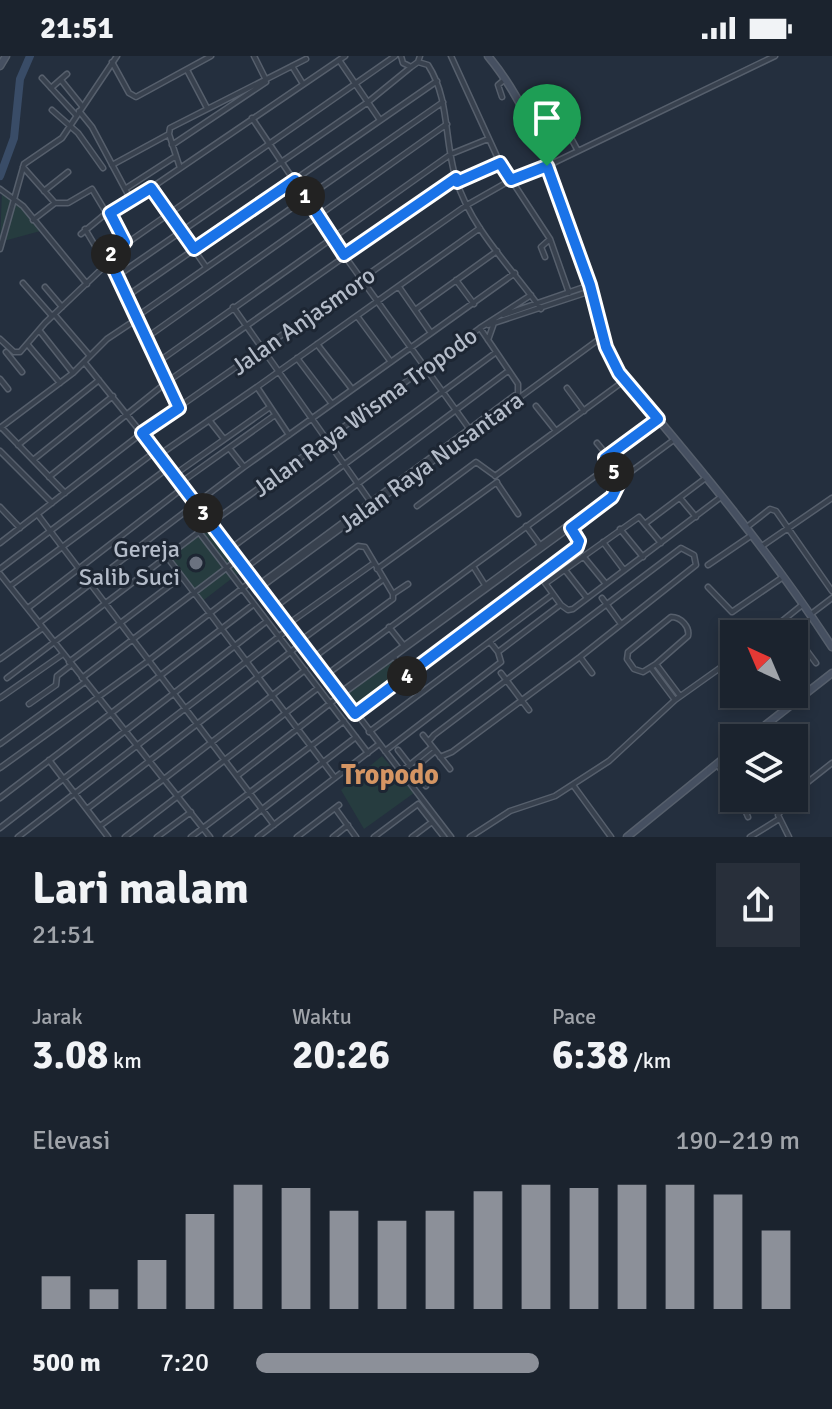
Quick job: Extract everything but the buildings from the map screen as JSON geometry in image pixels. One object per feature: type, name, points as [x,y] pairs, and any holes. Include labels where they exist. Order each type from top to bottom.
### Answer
[{"type":"main road","points":[[0,66],[6,56]]},
{"type":"main road","points":[[488,56],[506,79],[543,156],[591,288],[611,361],[723,495],[804,603],[832,647]]},
{"type":"main road","points":[[767,724],[832,673]]},
{"type":"main road","points":[[627,837],[639,832],[720,762]]},
{"type":"street","points":[[0,249],[23,167],[28,160],[56,143],[117,56]]},
{"type":"street","points":[[112,62],[134,97],[211,56]]},
{"type":"street","points":[[254,56],[266,80]]},
{"type":"street","points":[[81,234],[345,56]]},
{"type":"street","points":[[179,408],[110,261],[111,254],[398,56],[411,67]]},
{"type":"street","points":[[451,56],[500,163],[550,239],[569,293]]},
{"type":"street","name":"Jalan Anjasmoro","points":[[0,543],[142,433],[466,206],[511,180],[547,166],[775,56]]},
{"type":"street","points":[[117,276],[368,102],[421,58],[437,81],[456,180],[466,206],[541,309]]},
{"type":"street","points":[[180,168],[169,134],[170,128],[306,59]]},
{"type":"street","points":[[339,60],[380,120]]},
{"type":"street","points":[[292,66],[303,84]]},
{"type":"street","points":[[187,70],[207,108]]},
{"type":"street","points":[[51,88],[67,74]]},
{"type":"street","points":[[42,78],[79,110]]},
{"type":"street","points":[[502,97],[498,85],[506,79]]},
{"type":"street","points":[[61,80],[92,127],[131,200]]},
{"type":"street","points":[[172,145],[263,86],[266,80]]},
{"type":"street","points":[[127,296],[437,81]]},
{"type":"street","points":[[546,92],[578,151]]},
{"type":"street","points":[[65,493],[0,428],[73,373],[107,339],[443,102]]},
{"type":"street","points":[[52,110],[70,126],[103,168]]},
{"type":"street","points":[[252,118],[344,255],[469,428]]},
{"type":"street","points":[[146,338],[447,124]]},
{"type":"street","points":[[112,165],[169,134]]},
{"type":"street","points":[[158,362],[451,154],[488,139]]},
{"type":"street","points":[[125,189],[176,156]]},
{"type":"street","points":[[49,477],[167,382],[344,255],[456,180],[500,163]]},
{"type":"street","points":[[23,167],[55,203]]},
{"type":"street","points":[[44,191],[68,172]]},
{"type":"street","points":[[151,188],[206,268]]},
{"type":"street","points":[[33,220],[55,203],[68,203],[92,189],[125,242]]},
{"type":"street","points":[[1,190],[13,197],[87,284]]},
{"type":"street","points":[[210,837],[97,699],[0,572],[157,453],[279,372],[480,228]]},
{"type":"street","points":[[85,229],[97,249]]},
{"type":"street","points":[[545,257],[541,247],[550,239]]},
{"type":"street","points":[[415,310],[497,251]]},
{"type":"street","points":[[8,351],[17,353],[110,261]]},
{"type":"street","points":[[0,659],[195,503],[515,273]]},
{"type":"street","points":[[456,280],[474,304]]},
{"type":"street","points":[[23,283],[90,356]]},
{"type":"street","points":[[45,287],[62,307]]},
{"type":"street","points":[[399,287],[431,333]]},
{"type":"street","points":[[497,317],[591,288]]},
{"type":"street","points":[[259,586],[519,391],[488,341],[483,327],[541,309],[591,288]]},
{"type":"street","points":[[497,317],[531,295]]},
{"type":"street","points":[[233,307],[370,501]]},
{"type":"street","points":[[357,316],[391,362]]},
{"type":"street","name":"Jalan Raya Wisma Tropodo","points":[[7,678],[211,523],[497,317]]},
{"type":"street","points":[[488,341],[494,323]]},
{"type":"street","points":[[39,330],[73,373]]},
{"type":"street","name":"Jalan Raya Nusantara","points":[[259,586],[602,337]]},
{"type":"street","points":[[0,339],[22,372]]},
{"type":"street","points":[[27,344],[60,383]]},
{"type":"street","points":[[317,344],[352,389]]},
{"type":"street","points":[[0,358],[8,351]]},
{"type":"street","points":[[230,549],[496,353]]},
{"type":"street","points":[[297,358],[332,404]]},
{"type":"street","points":[[85,363],[211,523],[447,836]]},
{"type":"street","points":[[244,569],[508,371]]},
{"type":"street","points":[[0,379],[8,389]]},
{"type":"street","points":[[18,445],[99,380]]},
{"type":"street","points":[[495,476],[625,380]]},
{"type":"street","points":[[257,387],[289,435]]},
{"type":"street","points":[[567,388],[584,411]]},
{"type":"street","points":[[33,460],[113,396]]},
{"type":"street","points":[[536,406],[556,431]]},
{"type":"street","points":[[174,476],[270,407]]},
{"type":"street","points":[[28,608],[275,415]]},
{"type":"street","points":[[620,481],[605,459],[607,455],[658,419]]},
{"type":"street","points":[[209,420],[224,439]]},
{"type":"street","points":[[237,776],[339,695],[570,526],[616,489],[620,481],[675,439]]},
{"type":"street","points":[[597,443],[607,455]]},
{"type":"street","points":[[229,448],[244,467]]},
{"type":"street","points":[[0,451],[53,503]]},
{"type":"street","points":[[417,506],[476,462],[495,476],[518,514]]},
{"type":"street","points":[[326,675],[609,466]]},
{"type":"street","points":[[10,586],[168,468]]},
{"type":"street","points":[[646,523],[707,477]]},
{"type":"street","points":[[377,569],[497,482]]},
{"type":"street","points":[[540,575],[561,605],[571,610],[723,495]]},
{"type":"street","points":[[680,498],[696,517]]},
{"type":"street","points":[[762,546],[832,498]]},
{"type":"street","points":[[0,507],[20,528]]},
{"type":"street","points":[[747,527],[773,509],[832,591]]},
{"type":"street","points":[[38,515],[274,825]]},
{"type":"street","points":[[546,583],[639,517],[661,543]]},
{"type":"street","points":[[526,526],[540,545]]},
{"type":"street","points":[[487,587],[540,545],[570,526]]},
{"type":"street","points":[[355,714],[579,545],[570,526]]},
{"type":"street","points":[[620,529],[643,557]]},
{"type":"street","points":[[199,532],[368,753]]},
{"type":"street","points":[[708,565],[753,535]]},
{"type":"street","points":[[603,542],[624,570]]},
{"type":"street","points":[[275,607],[359,545],[365,547],[393,596]]},
{"type":"street","points":[[403,774],[432,747],[434,735],[681,548],[694,555],[696,565],[580,657],[452,752],[440,757]]},
{"type":"street","points":[[583,556],[606,584]]},
{"type":"street","points":[[167,557],[335,778]]},
{"type":"street","points":[[0,744],[237,560]]},
{"type":"street","points":[[18,837],[374,563]]},
{"type":"street","points":[[473,566],[487,587]]},
{"type":"street","points":[[565,570],[587,598]]},
{"type":"street","points":[[708,587],[732,612],[784,576]]},
{"type":"street","points":[[29,704],[56,686],[57,677],[70,663],[181,577]]},
{"type":"street","points":[[87,809],[384,579]]},
{"type":"street","points":[[0,768],[148,661],[252,580]]},
{"type":"street","points":[[313,658],[408,584]]},
{"type":"street","points":[[369,732],[553,594]]},
{"type":"street","points":[[602,598],[621,624]]},
{"type":"street","points":[[811,614],[832,598]]},
{"type":"street","points":[[784,620],[804,603]]},
{"type":"street","points":[[0,798],[254,604]]},
{"type":"street","points":[[498,652],[561,605]]},
{"type":"street","points":[[671,617],[677,617],[686,627],[688,636],[651,668],[643,672],[634,669],[627,659],[628,652],[671,617]]},
{"type":"street","points":[[0,828],[267,621]]},
{"type":"street","points":[[389,627],[404,647]]},
{"type":"street","points":[[385,751],[499,663],[501,658],[490,642]]},
{"type":"street","points":[[339,695],[404,647]]},
{"type":"street","points":[[808,652],[816,663]]},
{"type":"street","points":[[0,698],[63,654]]},
{"type":"street","points":[[394,657],[408,676]]},
{"type":"street","points":[[580,657],[592,673]]},
{"type":"street","points":[[656,664],[678,698]]},
{"type":"street","points":[[651,668],[678,698]]},
{"type":"street","points":[[470,837],[510,811],[542,802],[609,761],[678,698],[720,668]]},
{"type":"street","points":[[100,826],[305,670]]},
{"type":"street","points":[[501,673],[529,710]]},
{"type":"street","points":[[125,837],[318,688]]},
{"type":"street","points":[[191,837],[344,721]]},
{"type":"street","points":[[423,735],[450,769]]},
{"type":"street","points":[[226,837],[356,737]]},
{"type":"street","points":[[258,837],[379,744]]},
{"type":"street","points":[[398,750],[426,786]]},
{"type":"street","points":[[49,760],[108,837]]},
{"type":"street","points":[[808,782],[832,763]]},
{"type":"street","points":[[717,764],[720,768]]},
{"type":"street","points":[[573,785],[611,837]]},
{"type":"street","points":[[374,837],[417,804],[447,836]]},
{"type":"street","points":[[297,837],[337,806],[356,837]]},
{"type":"street","points":[[746,812],[748,817]]},
{"type":"street","points":[[780,812],[779,819],[789,837]]},
{"type":"street","points":[[157,837],[190,813]]},
{"type":"street","points":[[750,837],[779,819]]},
{"type":"street","points":[[412,837],[432,822]]},
{"type":"street","points":[[333,837],[348,825]]},
{"type":"green space","points":[[2,191],[22,201],[44,230],[0,242]]},
{"type":"green space","points":[[211,523],[244,569],[200,603],[167,557]]},
{"type":"green space","points":[[394,657],[408,676],[355,714],[342,696]]},
{"type":"green space","points":[[382,756],[414,793],[364,829],[341,790]]},
{"type":"waterway","points":[[0,176],[14,138],[20,79],[30,56]]},
{"type":"place","name":"Gereja Salib Suci","points":[[196,563]]},
{"type":"district","name":"Tropodo","points":[[390,774]]},
{"type":"route","points":[[500,163],[511,180],[547,166],[590,285],[611,361],[658,419],[605,458],[620,481],[612,497],[571,528],[579,541],[577,547],[355,714],[142,433],[179,408],[110,261],[111,254],[125,242],[110,213],[151,188],[194,249],[295,180],[344,255],[456,178],[457,182],[500,163]]}]
